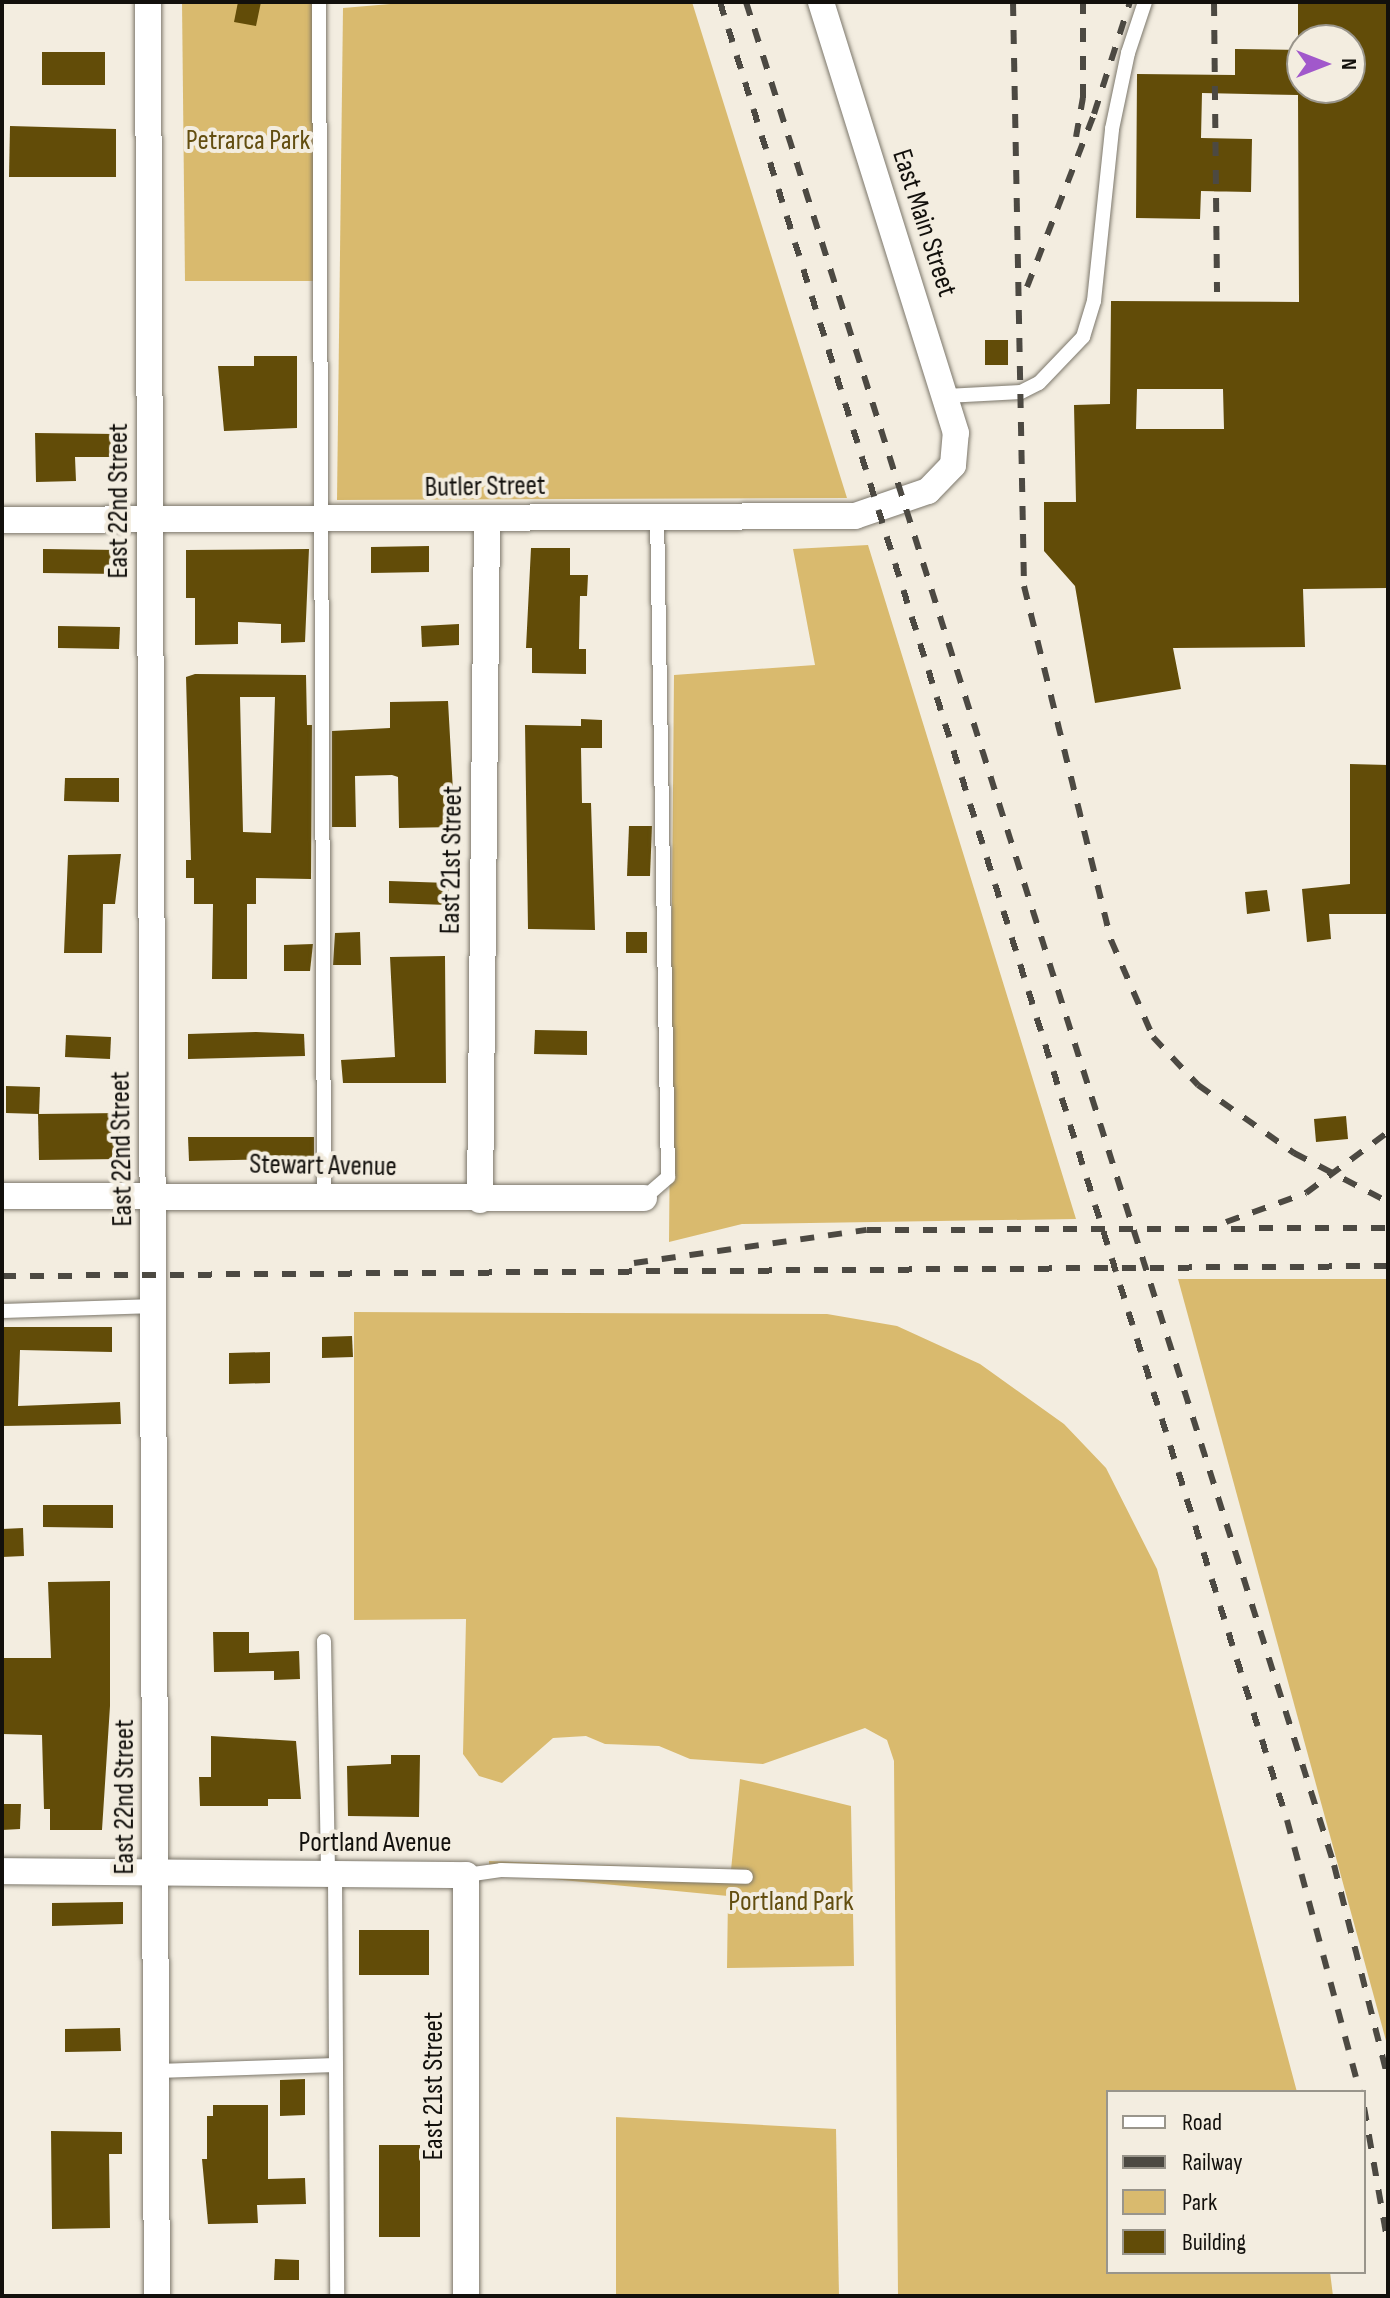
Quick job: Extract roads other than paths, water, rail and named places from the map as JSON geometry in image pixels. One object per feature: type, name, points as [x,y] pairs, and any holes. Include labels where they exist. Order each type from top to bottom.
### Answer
[{"type":"street","name":"East 22nd Street","points":[[148,2],[156,1306],[157,2296]]},
{"type":"street","name":"East Main Street","points":[[821,2],[946,396],[957,449],[953,465]]},
{"type":"street","name":"Butler Street","points":[[2,520],[487,520],[870,514],[928,491],[953,465]]},
{"type":"street","name":"East 21st Street","points":[[480,1200],[487,520]]},
{"type":"street","name":"Stewart Avenue","points":[[2,1196],[480,1200],[644,1198]]},
{"type":"street","name":"Portland Avenue","points":[[2,1871],[466,1875]]},
{"type":"street","name":"East 21st Street","points":[[466,1875],[466,2296]]},
{"type":"lane","points":[[319,2],[324,1198]]},
{"type":"lane","points":[[946,396],[1021,392],[1039,383],[1083,337],[1094,301],[1112,129],[1128,53],[1145,2]]},
{"type":"lane","points":[[644,1198],[668,1177],[657,517]]},
{"type":"lane","points":[[2,1311],[156,1306]]},
{"type":"lane","points":[[324,1641],[336,2065],[337,2296]]},
{"type":"lane","name":"Portland Avenue","points":[[466,1875],[501,1870],[746,1877]]},
{"type":"lane","points":[[157,2071],[336,2065]]},
{"type":"railway","points":[[720,2],[1287,1820],[1359,2090]]},
{"type":"railway","points":[[746,2],[1334,1865],[1388,2079]]},
{"type":"railway","points":[[1013,2],[1024,586],[1111,940],[1153,1037],[1198,1085],[1294,1153],[1388,1202]]},
{"type":"railway","points":[[1076,137],[1083,98],[1083,2]]},
{"type":"railway","points":[[1027,287],[1094,114],[1130,2]]},
{"type":"railway","points":[[1214,2],[1217,292]]},
{"type":"railway","points":[[1226,1222],[1306,1193],[1388,1132]]},
{"type":"railway","points":[[634,1263],[867,1230],[1388,1228]]},
{"type":"railway","points":[[2,1276],[1388,1266]]},
{"type":"railway","points":[[1366,2118],[1388,2244]]},
{"type":"park label","name":"Petrarca Park","points":[[248,141]]},
{"type":"park label","name":"Portland Park","points":[[791,1902]]}]
